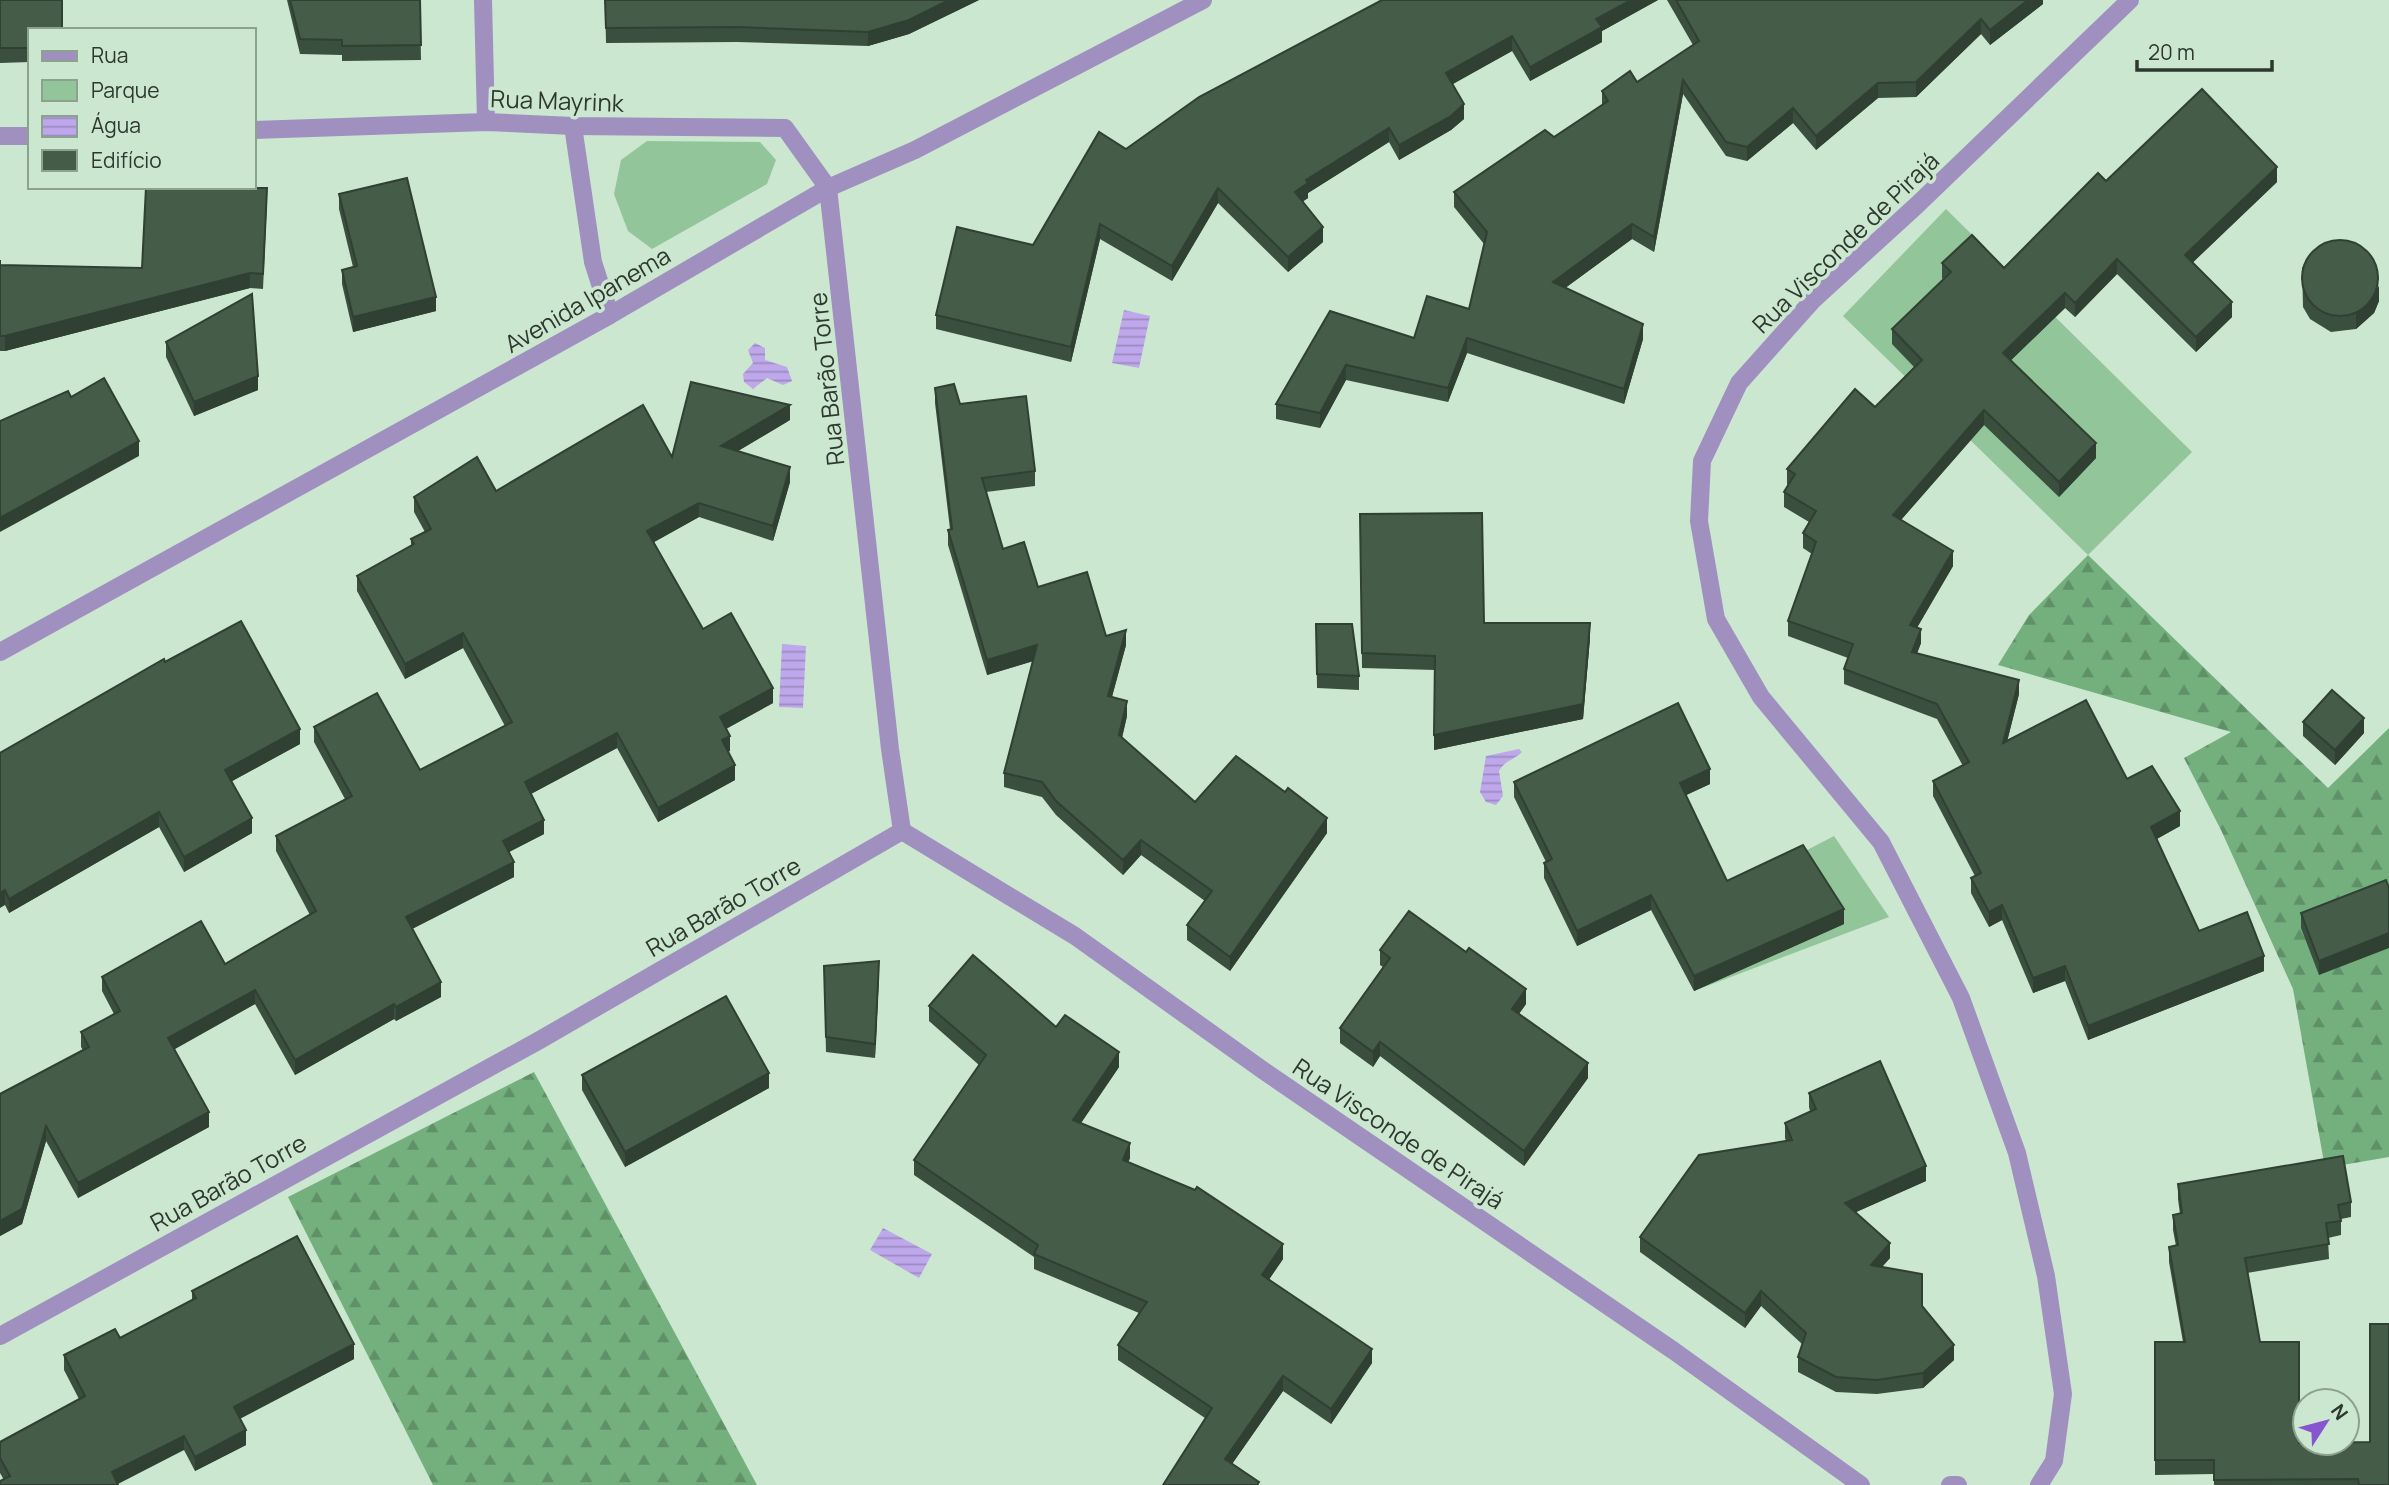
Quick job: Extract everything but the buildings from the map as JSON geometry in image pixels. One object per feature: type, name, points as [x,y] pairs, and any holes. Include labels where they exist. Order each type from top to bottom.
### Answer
[{"type":"street","points":[[483,0],[486,122]]},
{"type":"street","name":"Avenida Ipanema","points":[[0,652],[610,315],[828,188],[915,150],[1203,0]]},
{"type":"street","name":"Rua Visconde de Pirajá","points":[[2039,1485],[2054,1461],[2063,1394],[2046,1276],[2017,1153],[1961,998],[1881,842],[1761,697],[1716,619],[1699,521],[1702,461],[1740,383],[1813,300],[1917,205],[2130,0]]},
{"type":"street","name":"Rua Mayrink","points":[[256,130],[486,122],[573,127],[785,128],[828,188]]},
{"type":"street","points":[[573,127],[593,262],[610,315]]},
{"type":"street","points":[[0,136],[28,136]]},
{"type":"street","name":"Rua Barão Torre","points":[[0,1336],[550,1034],[902,831],[890,749],[828,188]]},
{"type":"street","name":"Rua Visconde de Pirajá","points":[[902,831],[1075,936],[1264,1071],[1675,1351],[1861,1485]]},
{"type":"street","points":[[1951,1485],[1958,1485]]},
{"type":"green space","points":[[647,141],[760,142],[776,160],[767,184],[652,249],[628,231],[614,194],[621,160]]},
{"type":"green space","points":[[1946,209],[2192,452],[2088,555],[1843,316]]},
{"type":"green space","points":[[2088,555],[2328,788],[2389,728],[2389,1157],[2325,1168],[2293,989],[2221,830],[2184,758],[2231,732],[1998,665],[2029,615]]},
{"type":"green space","points":[[1834,836],[1889,917],[1694,991],[1660,927]]},
{"type":"green space","points":[[534,1072],[757,1485],[433,1485],[288,1197]]},
{"type":"water","points":[[1124,310],[1150,316],[1139,368],[1112,363]]},
{"type":"water","points":[[755,343],[765,348],[765,360],[787,367],[792,381],[783,385],[767,378],[753,389],[744,382],[743,374],[753,363],[748,350]]},
{"type":"water","points":[[782,644],[806,646],[803,708],[779,707]]},
{"type":"water","points":[[1519,749],[1522,752],[1499,771],[1503,796],[1496,805],[1486,802],[1480,792],[1486,756]]},
{"type":"water","points":[[883,1228],[932,1254],[919,1278],[870,1250]]}]
